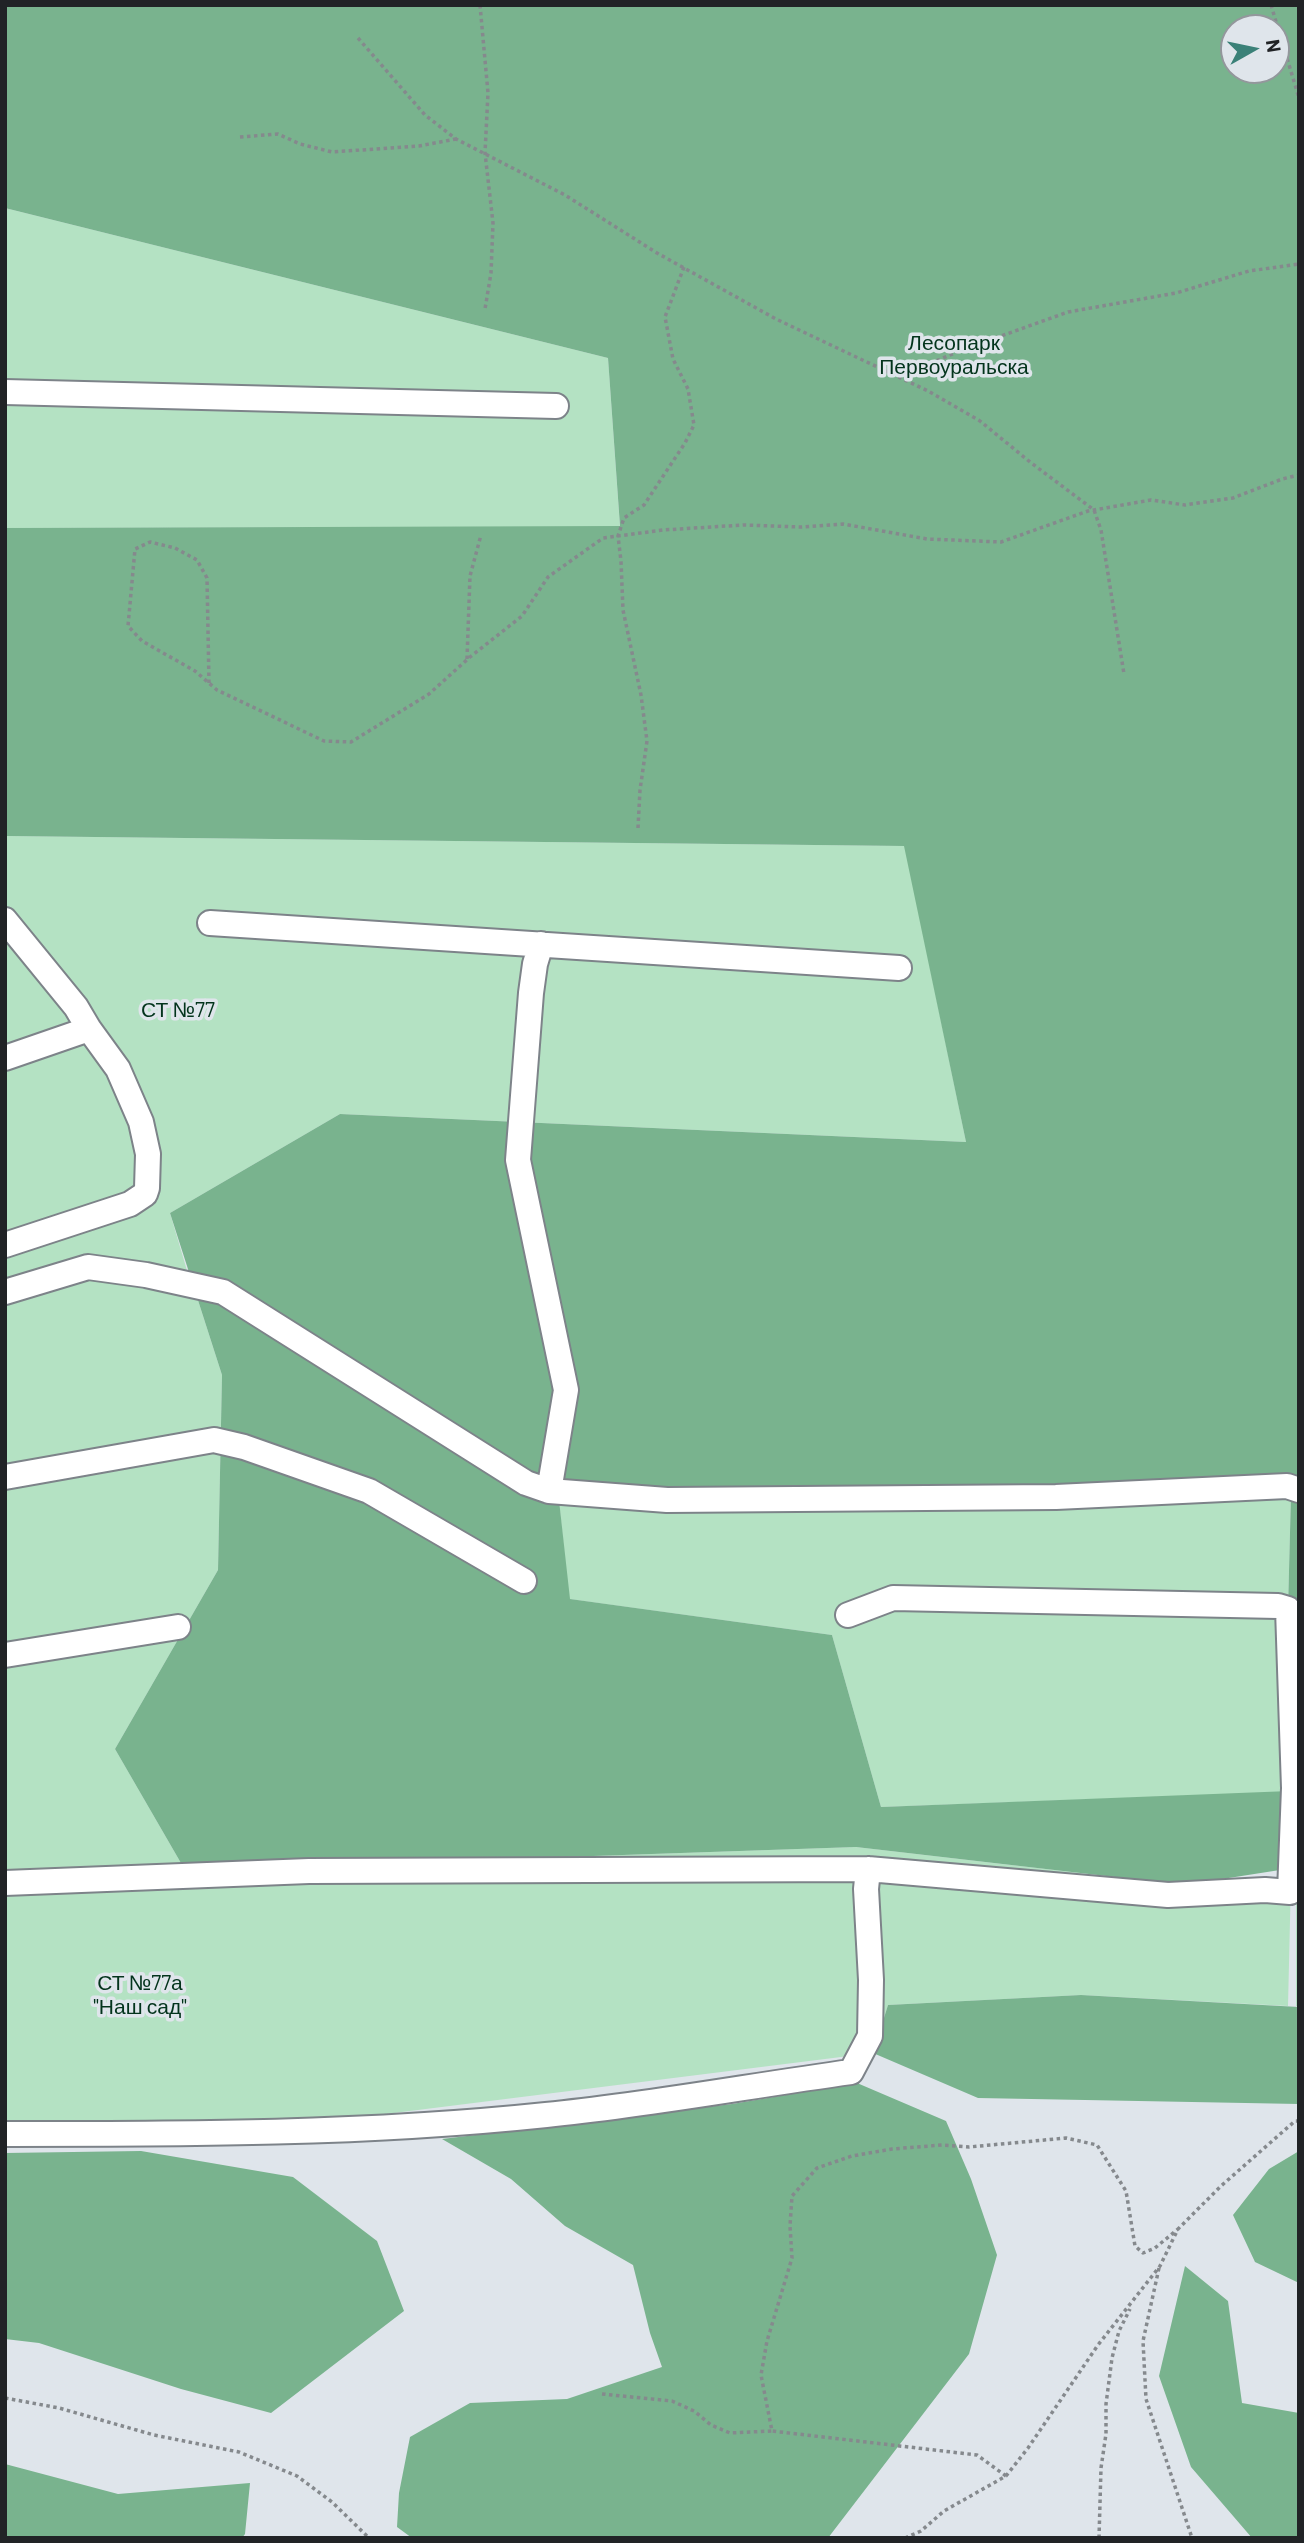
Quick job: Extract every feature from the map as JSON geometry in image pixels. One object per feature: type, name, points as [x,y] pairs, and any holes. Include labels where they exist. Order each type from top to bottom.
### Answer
[{"type":"street","points":[[5,392],[556,406]]},
{"type":"street","points":[[5,920],[76,1007],[89,1030],[118,1069],[141,1122],[148,1154],[145,1194],[130,1204],[5,1245]]},
{"type":"street","points":[[210,923],[899,968]]},
{"type":"street","points":[[541,944],[531,993],[518,1160],[566,1390],[549,1491]]},
{"type":"street","points":[[5,1058],[89,1030]]},
{"type":"street","points":[[5,1292],[88,1268],[146,1275],[223,1292],[526,1483],[549,1491],[681,1500],[1056,1497],[1287,1486],[1299,1490]]},
{"type":"street","points":[[5,1477],[214,1440],[244,1447],[369,1491],[524,1581]]},
{"type":"street","points":[[5,1883],[309,1871],[868,1869],[1168,1895],[1265,1890],[1290,1892],[1293,1788],[1288,1609],[1279,1606],[893,1598],[848,1615]]},
{"type":"street","points":[[5,1656],[178,1627]]},
{"type":"street","points":[[5,2134],[223,2134],[365,2129],[547,2115],[850,2072],[870,2036],[871,1980],[866,1889],[868,1869]]},
{"type":"path","points":[[480,5],[488,93],[485,153],[493,223],[491,273],[485,309]]},
{"type":"path","points":[[1271,5],[1299,98]]},
{"type":"path","points":[[358,38],[425,115],[456,139],[565,195],[657,253],[776,319],[928,391],[980,421],[1094,510],[1101,530],[1124,674]]},
{"type":"path","points":[[240,137],[278,134],[300,144],[332,152],[419,146],[456,139]]},
{"type":"path","points":[[898,377],[962,350],[1068,312],[1176,293],[1249,271],[1299,264]]},
{"type":"path","points":[[638,828],[647,741],[641,695],[623,610],[618,536],[624,518],[644,505],[694,425],[688,389],[673,359],[665,317],[684,267]]},
{"type":"path","points":[[209,683],[207,578],[197,560],[175,548],[150,542],[135,549],[128,626],[142,641],[195,671],[217,690],[324,741],[351,741],[429,694],[467,659],[522,616],[548,577],[603,538],[743,524],[801,527],[844,524],[927,539],[1001,542],[1094,510],[1151,500],[1185,505],[1233,498],[1299,475]]},
{"type":"path","points":[[467,659],[470,576],[481,535]]},
{"type":"path","points":[[772,2431],[761,2375],[767,2341],[792,2258],[792,2196],[817,2168],[852,2156],[892,2149],[942,2145],[969,2147],[1066,2138],[1097,2145],[1126,2191],[1135,2246],[1143,2253],[1178,2229],[1250,2160],[1295,2121],[1299,2121]]},
{"type":"path","points":[[905,2538],[921,2531],[944,2511],[1006,2476],[1098,2345],[1160,2266],[1178,2229]]},
{"type":"path","points":[[1160,2266],[1143,2341],[1146,2399],[1192,2538]]},
{"type":"path","points":[[1099,2538],[1101,2468],[1112,2358],[1119,2331],[1132,2304]]},
{"type":"path","points":[[602,2394],[672,2401],[694,2411],[711,2425],[730,2433],[772,2431],[977,2455],[1006,2476]]},
{"type":"path","points":[[5,2398],[59,2408],[155,2435],[239,2452],[297,2476],[332,2502],[369,2538]]},
{"type":"green space","name":"Лесопарк Первоуральска","points":[[5,5],[1299,5],[1299,1867],[1184,1885],[856,1847],[185,1870],[115,1749],[218,1570],[222,1375],[170,1213],[340,1114],[966,1142],[904,846],[5,836],[5,528],[620,526],[608,358],[5,208]],"holes":[[[558,1491],[1291,1494],[1288,1609],[1290,1791],[881,1807],[832,1635],[570,1599]]]},
{"type":"green space","points":[[5,208],[608,358],[620,527],[5,528]]},
{"type":"green space","name":"СТ №77","points":[[5,836],[905,846],[966,1142],[340,1114],[170,1213],[188,1274],[89,1263],[5,1289]]},
{"type":"green space","name":"СТ №77а \"Наш сад\"","points":[[89,1276],[195,1291],[222,1375],[218,1570],[115,1749],[185,1870],[856,1847],[1184,1885],[1291,1878],[1288,2006],[1081,1995],[888,2005],[873,2053],[266,2129],[5,2128],[5,1301]]},
{"type":"green space","points":[[558,1491],[1291,1493],[1288,1609],[1290,1792],[881,1807],[832,1635],[569,1599]]},
{"type":"green space","points":[[1299,1881],[1299,2006],[1296,2006],[1296,1896]]},
{"type":"green space","points":[[1081,1995],[1299,2007],[1299,2104],[978,2098],[873,2053],[888,2005]]},
{"type":"green space","points":[[857,2083],[946,2121],[971,2179],[997,2255],[969,2354],[828,2538],[412,2538],[397,2527],[399,2493],[410,2437],[470,2403],[567,2399],[662,2367],[650,2333],[633,2265],[565,2226],[511,2179],[442,2139],[732,2104]]},
{"type":"green space","points":[[141,2151],[293,2177],[377,2241],[404,2311],[271,2413],[181,2389],[39,2343],[5,2339],[5,2153]]},
{"type":"green space","points":[[1299,2151],[1299,2283],[1255,2262],[1233,2215],[1269,2169]]},
{"type":"green space","points":[[1185,2266],[1228,2301],[1242,2403],[1299,2413],[1299,2538],[1252,2538],[1191,2467],[1159,2376]]},
{"type":"green space","points":[[5,2464],[118,2494],[250,2483],[245,2534],[242,2538],[5,2538]]}]
